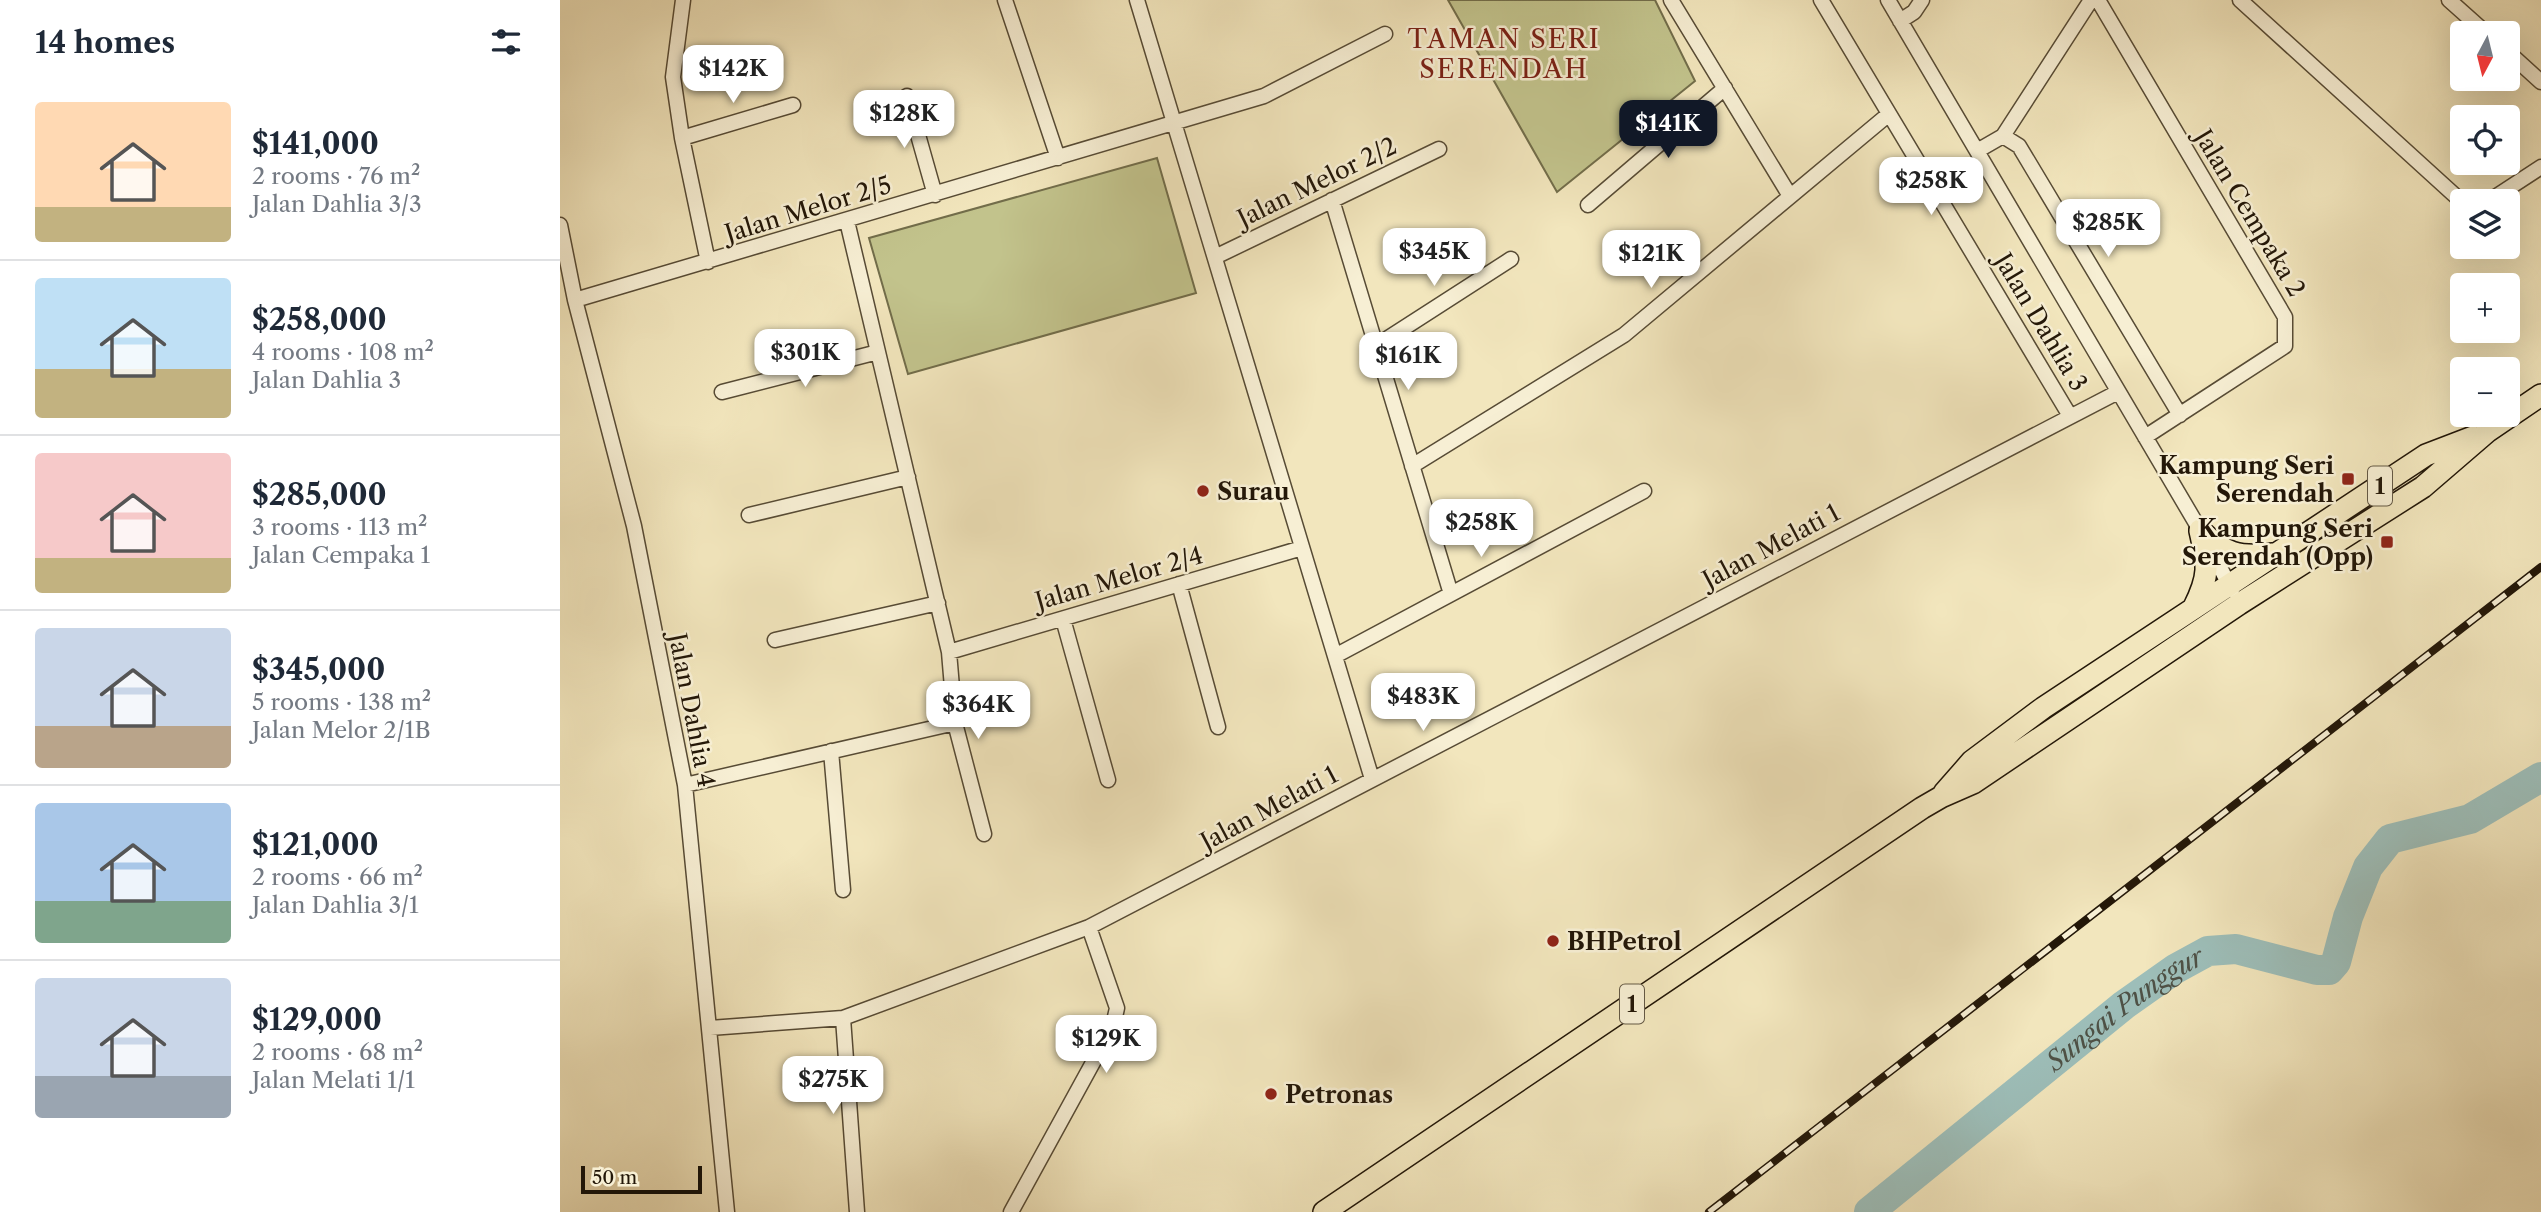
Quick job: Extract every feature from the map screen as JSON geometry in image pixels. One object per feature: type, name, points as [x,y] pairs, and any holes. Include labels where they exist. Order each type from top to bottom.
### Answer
[{"type":"main road","name":"1","points":[[1324,1212],[1941,797],[1973,783],[2239,604],[2423,487],[2488,431],[2541,395]]},
{"type":"main road","name":"1","points":[[1941,797],[1972,761],[2043,708],[2426,455],[2488,431]]},
{"type":"main road","points":[[2200,530],[2215,545],[2233,554],[2250,556],[2278,553]]},
{"type":"main road","points":[[2193,609],[2205,586],[2207,569],[2200,530]]},
{"type":"street","points":[[683,0],[673,77],[682,138],[708,262]]},
{"type":"street","points":[[1005,0],[1058,158]]},
{"type":"street","points":[[1138,0],[1372,779]]},
{"type":"street","points":[[1671,0],[1790,196]]},
{"type":"street","name":"Jalan Dahlia 3","points":[[1821,0],[2070,416]]},
{"type":"street","points":[[1888,0],[2200,530],[2239,604]]},
{"type":"street","points":[[1900,21],[1914,12],[1922,0]]},
{"type":"street","points":[[1977,151],[2003,136],[2091,0]]},
{"type":"street","name":"Jalan Cempaka 2","points":[[2098,0],[2285,317],[2284,346],[2145,437]]},
{"type":"street","points":[[2240,0],[2450,191]]},
{"type":"street","points":[[2449,0],[2473,21]]},
{"type":"street","name":"Jalan Melor 2/5","points":[[575,300],[1264,96],[1385,34]]},
{"type":"street","points":[[2520,63],[2541,82]]},
{"type":"street","points":[[1588,205],[1725,88]]},
{"type":"street","points":[[907,96],[935,195]]},
{"type":"street","points":[[682,138],[793,105]]},
{"type":"street","points":[[1412,466],[1624,335],[1889,114]]},
{"type":"street","points":[[2003,136],[2019,146],[2180,415]]},
{"type":"street","name":"Jalan Melor 2/2","points":[[1215,257],[1439,149]]},
{"type":"street","points":[[2507,189],[2541,167]]},
{"type":"street","points":[[1332,200],[1451,594]]},
{"type":"street","points":[[847,221],[949,652],[955,723],[984,834]]},
{"type":"street","name":"Jalan Dahlia 4","points":[[560,225],[575,300],[634,526],[685,785],[727,1212]]},
{"type":"street","points":[[1376,346],[1511,259]]},
{"type":"street","points":[[722,392],[878,352]]},
{"type":"street","name":"Jalan Melati 1","points":[[710,1028],[843,1018],[1089,927],[2118,392]]},
{"type":"street","points":[[749,515],[908,477]]},
{"type":"street","points":[[1335,656],[1644,491]]},
{"type":"street","name":"Jalan Melor 2/4","points":[[949,652],[1302,548]]},
{"type":"street","points":[[1179,584],[1218,727]]},
{"type":"street","points":[[775,640],[938,603]]},
{"type":"street","points":[[1063,619],[1108,779]]},
{"type":"street","points":[[685,785],[955,723]]},
{"type":"street","points":[[831,751],[843,890]]},
{"type":"street","points":[[1011,1212],[1113,1026],[1117,1007],[1089,927]]},
{"type":"street","points":[[843,1018],[857,1212]]},
{"type":"green space","points":[[1448,0],[1655,0],[1695,81],[1557,192]]},
{"type":"green space","points":[[1157,158],[1196,293],[908,374],[869,238]]},
{"type":"waterway","name":"Sungai Punggur","points":[[1869,1212],[2124,1005],[2175,969],[2208,951],[2236,949],[2317,970],[2329,970],[2336,962],[2348,917],[2368,867],[2390,839],[2470,819],[2541,777]]},
{"type":"railway","points":[[1709,1212],[2541,567]]},
{"type":"place","name":"Kampung Seri Serendah","points":[[2348,479]]},
{"type":"place","name":"Surau","points":[[1203,491]]},
{"type":"place","name":"Kampung Seri Serendah (Opp)","points":[[2387,542]]},
{"type":"place","name":"BHPetrol","points":[[1553,941]]},
{"type":"place","name":"Petronas","points":[[1271,1094]]},
{"type":"district","name":"TAMAN SERI SERENDAH","points":[[1504,54]]}]
